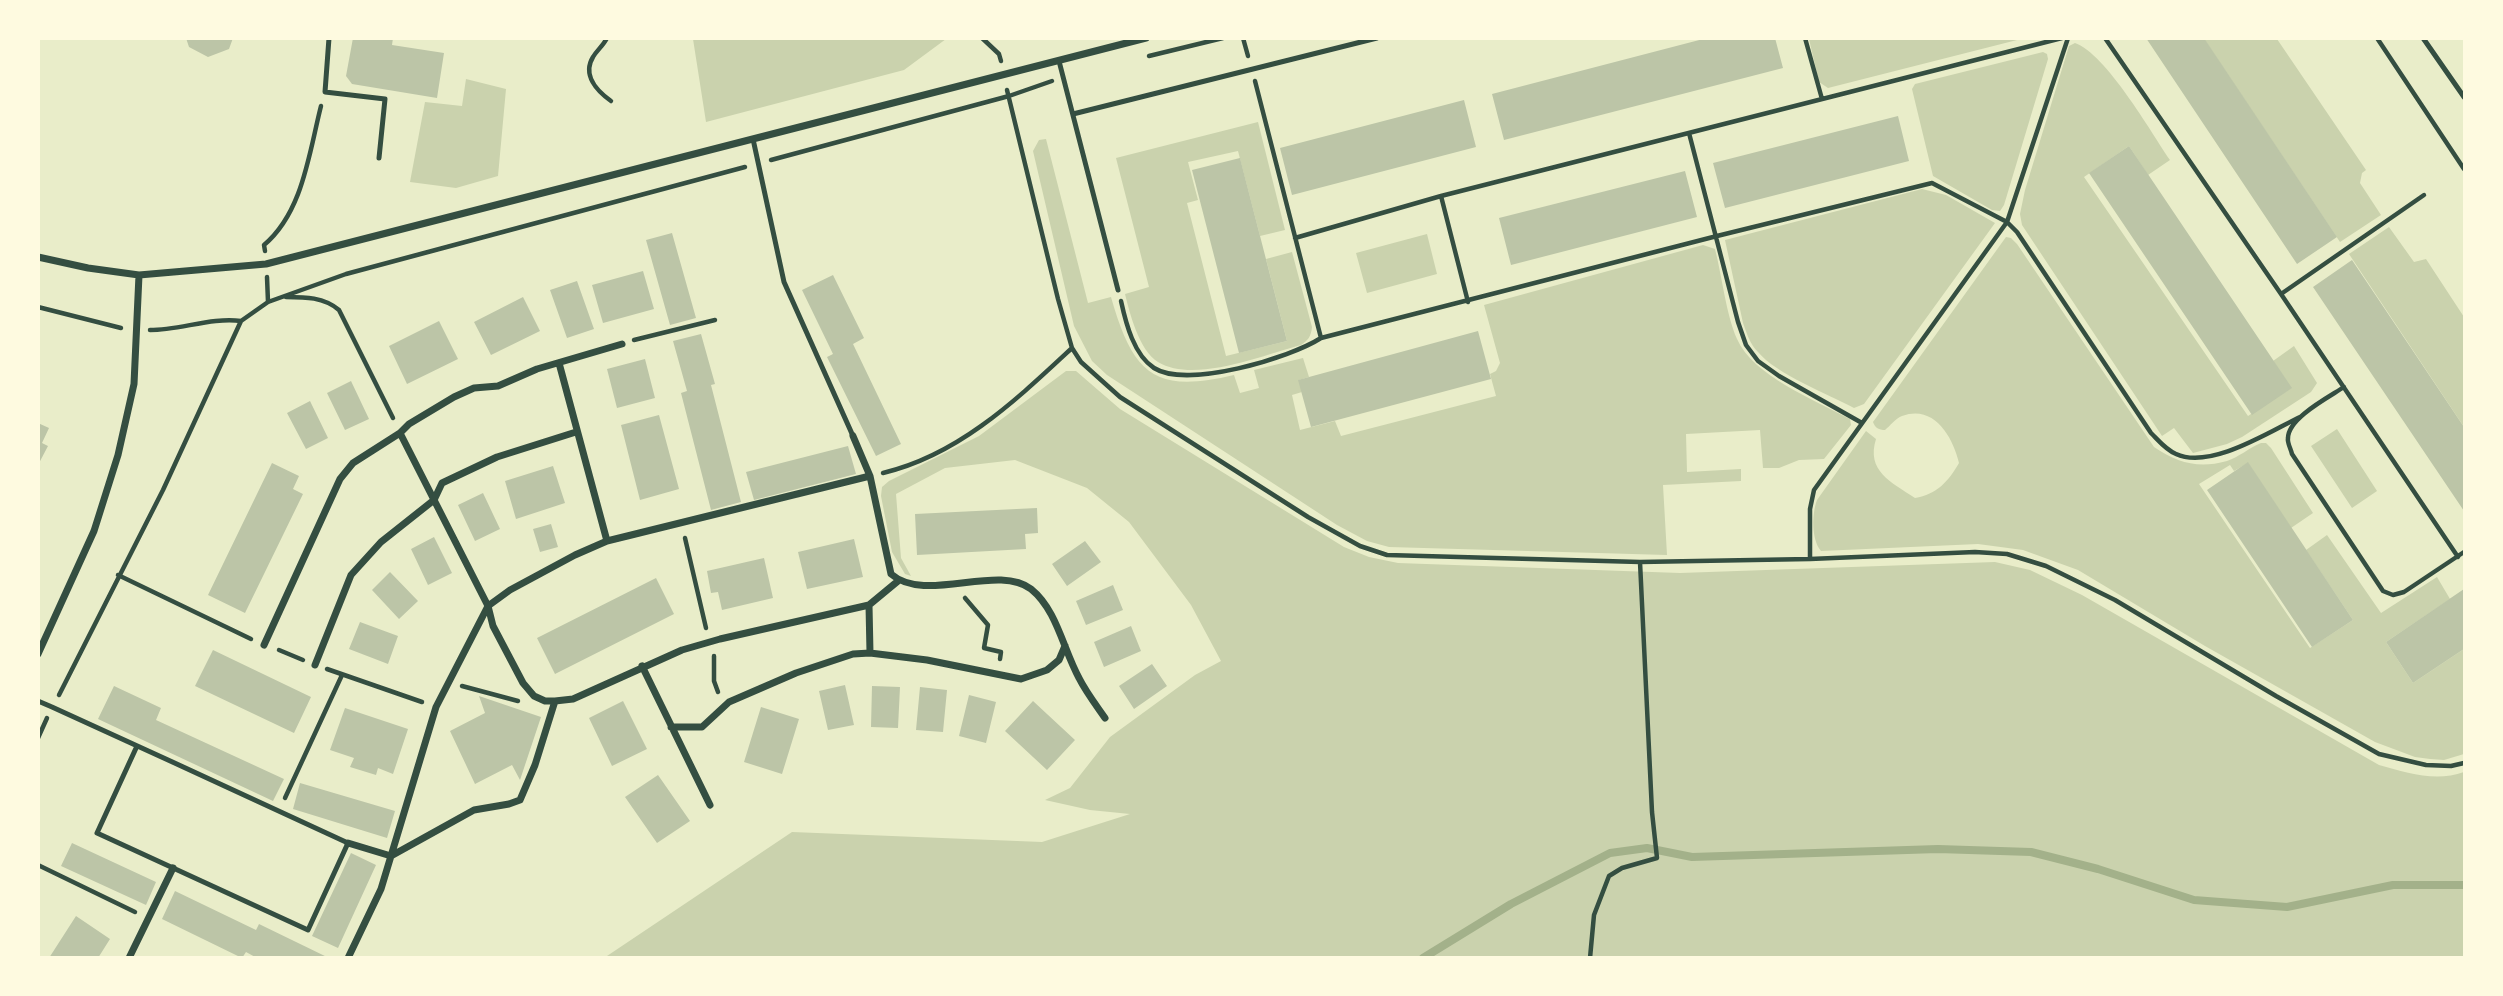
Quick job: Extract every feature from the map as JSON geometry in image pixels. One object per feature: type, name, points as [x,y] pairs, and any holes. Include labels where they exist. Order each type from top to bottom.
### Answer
[{"type":"street","points":[[38,257],[139,275],[266,264],[1146,38]]},
{"type":"street","points":[[38,654],[94,531],[118,455],[134,384],[139,275]]},
{"type":"street","points":[[264,645],[340,479],[353,463],[400,433],[409,424],[474,388],[498,386],[537,369],[622,344]]},
{"type":"street","points":[[559,363],[607,541]]},
{"type":"street","points":[[314,664],[351,575],[381,542],[434,500],[442,483],[527,446],[576,432]]},
{"type":"street","points":[[400,433],[488,606],[493,626],[523,683],[534,696],[545,701],[573,699],[682,650],[869,606],[898,580]]},
{"type":"street","points":[[853,436],[870,476],[891,574],[898,580],[916,586],[1006,580],[1028,586],[1040,597],[1078,676],[1105,718]]},
{"type":"street","points":[[348,957],[381,888],[436,707],[488,606],[510,590],[607,541],[870,476]]},
{"type":"street","points":[[869,606],[870,653]]},
{"type":"street","points":[[671,727],[702,727],[724,706],[796,673],[853,654],[870,653],[927,660],[1021,679],[1036,675],[1059,660],[1065,646]]},
{"type":"street","points":[[642,666],[710,805]]},
{"type":"street","points":[[348,843],[391,856],[474,810],[520,800],[535,765],[555,701]]},
{"type":"street","points":[[129,957],[173,868]]},
{"type":"lane","points":[[329,38],[325,92],[385,99],[379,159]]},
{"type":"lane","points":[[1073,114],[1377,38]]},
{"type":"lane","points":[[2423,38],[2465,97]]},
{"type":"lane","points":[[1059,61],[1118,290]]},
{"type":"lane","points":[[752,139],[784,282],[853,436]]},
{"type":"lane","points":[[38,701],[52,707],[279,811],[348,843],[308,930],[97,833],[137,746]]},
{"type":"path","points":[[607,38],[590,62],[590,73],[594,86],[611,101]]},
{"type":"path","points":[[982,38],[999,54],[1072,348],[1094,376],[1120,397],[1308,517],[1360,546],[1387,555],[1640,562],[1975,552],[2007,554],[2046,566],[2115,600],[2379,754],[2426,765],[2451,766],[2465,763]]},
{"type":"path","points":[[1143,58],[1223,38]]},
{"type":"path","points":[[1243,38],[1321,338]]},
{"type":"path","points":[[1805,38],[1822,99]]},
{"type":"path","points":[[1295,238],[1441,196],[2062,38]]},
{"type":"path","points":[[1810,559],[1810,509],[1814,491],[2007,222],[2068,38]]},
{"type":"path","points":[[2105,38],[2458,557]]},
{"type":"path","points":[[2377,38],[2465,169]]},
{"type":"path","points":[[38,738],[163,490],[241,321],[268,302],[346,274],[1009,96],[1063,77]]},
{"type":"path","points":[[268,302],[264,245],[286,222],[301,184],[325,92]]},
{"type":"path","points":[[1689,134],[1746,345],[1758,361],[1779,376],[1862,423]]},
{"type":"path","points":[[1118,290],[1125,320],[1136,346],[1154,368],[1179,376],[1203,376],[1303,349],[1321,338],[1924,183],[1939,186],[2007,222],[2017,232],[2151,433],[2170,451],[2190,458],[2222,453],[2250,443],[2300,417],[2344,387]]},
{"type":"path","points":[[2281,294],[2424,195]]},
{"type":"path","points":[[1441,196],[1468,302]]},
{"type":"path","points":[[282,297],[309,297],[331,304],[339,310],[400,433]]},
{"type":"path","points":[[38,307],[136,330],[167,330],[230,320],[241,321]]},
{"type":"path","points":[[622,344],[715,320]]},
{"type":"path","points":[[870,476],[907,467],[959,442],[995,417],[1072,348]]},
{"type":"path","points":[[2300,417],[2290,428],[2287,439],[2292,454],[2383,591],[2393,595],[2404,592],[2465,552]]},
{"type":"path","points":[[682,523],[711,642],[714,681],[724,706]]},
{"type":"path","points":[[1590,957],[1594,915],[1609,876],[1622,868],[1657,859],[1640,562]]},
{"type":"path","points":[[118,575],[264,645],[436,707]]},
{"type":"path","points":[[953,584],[988,625],[984,649],[1002,652],[997,673]]},
{"type":"path","points":[[279,811],[342,675]]},
{"type":"path","points":[[448,682],[526,704],[534,696]]},
{"type":"path","points":[[38,865],[148,918]]},
{"type":"green space","points":[[693,38],[946,39],[904,70],[706,122]]},
{"type":"green space","points":[[1809,39],[2021,39],[1828,88],[1819,82]]},
{"type":"green space","points":[[2204,39],[2277,39],[2366,170],[2362,173],[2360,183],[2381,215],[2340,242]]},
{"type":"green space","points":[[2075,43],[2087,50],[2114,77],[2170,160],[2148,175],[2129,146],[2084,177],[2248,416],[2291,388],[2273,361],[2294,346],[2317,383],[2311,392],[2227,444],[2193,453],[2174,428],[2162,436],[2022,225],[2020,214],[2025,190],[2069,46]]},
{"type":"green space","points":[[2043,52],[2048,59],[2004,205],[2000,211],[1992,210],[1933,176],[1912,89],[1915,84]]},
{"type":"green space","points":[[466,79],[506,89],[498,176],[456,188],[410,182],[425,102],[462,106]]},
{"type":"green space","points":[[1258,122],[1285,230],[1260,236],[1238,151],[1188,162],[1198,200],[1187,203],[1226,356],[1287,341],[1266,259],[1292,252],[1312,327],[1311,333],[1301,345],[1249,361],[1209,369],[1173,368],[1158,362],[1146,349],[1136,331],[1127,302],[1125,294],[1149,287],[1116,158]]},
{"type":"green space","points":[[1046,139],[1088,303],[1111,297],[1119,323],[1138,361],[1151,372],[1166,379],[1184,382],[1234,375],[1240,393],[1259,388],[1254,370],[1303,358],[1309,377],[1299,380],[1302,392],[1292,395],[1300,430],[1335,421],[1341,436],[1496,396],[1490,374],[1496,371],[1500,363],[1484,305],[1703,245],[1715,249],[1730,318],[1745,352],[1771,376],[1850,419],[1851,425],[1824,459],[1799,460],[1779,468],[1763,468],[1760,430],[1686,434],[1687,472],[1741,469],[1741,481],[1663,485],[1667,555],[1389,547],[1367,541],[1337,525],[1107,375],[1092,361],[1074,326],[1033,151],[1039,140]]},
{"type":"green space","points":[[1922,189],[1946,195],[1995,223],[1864,404],[1854,408],[1789,376],[1766,360],[1753,346],[1743,323],[1725,240]]},
{"type":"green space","points":[[2389,227],[2414,262],[2426,259],[2464,317],[2464,427],[2349,254]]},
{"type":"green space","points":[[1427,234],[1437,274],[1367,293],[1356,253]]},
{"type":"green space","points":[[2006,237],[2017,244],[2154,447],[2180,461],[2197,464],[2231,459],[2261,443],[2266,443],[2271,448],[2313,513],[2291,528],[2248,463],[2234,471],[2230,465],[2199,484],[2310,648],[2353,620],[2306,550],[2327,535],[2381,613],[2437,577],[2450,599],[2386,642],[2413,683],[2464,649],[2464,754],[2444,760],[2415,757],[2375,742],[2205,646],[2078,570],[2023,550],[1978,544],[1821,551],[1815,540],[1813,526],[1817,500],[1866,431],[1876,439],[1874,459],[1883,475],[1915,498],[1930,494],[1941,486],[1959,463],[1947,434],[1933,419],[1924,415],[1902,416],[1885,430],[1875,426],[1873,422]]},
{"type":"green space","points":[[1066,371],[1076,371],[1120,409],[1344,547],[1369,557],[1398,563],[1680,573],[1995,562],[2030,570],[2082,595],[2379,765],[2432,776],[2464,772],[2464,957],[604,958],[792,832],[1042,842],[1130,814],[1090,810],[1045,800],[1070,788],[1110,737],[1195,675],[1221,661],[1191,605],[1129,522],[1087,488],[1015,460],[945,468],[896,494],[901,558],[911,576],[905,574],[892,552],[881,496],[882,487],[889,481],[979,436]]},
{"type":"green space","points":[[2337,429],[2377,491],[2352,508],[2311,446]]},
{"type":"building","points":[[186,38],[233,38],[229,49],[208,57],[189,47]]},
{"type":"building","points":[[353,38],[393,38],[392,45],[444,53],[437,98],[352,84],[346,76]]},
{"type":"building","points":[[1707,38],[1775,38],[1783,68],[1504,140],[1492,94]]},
{"type":"building","points":[[2146,38],[2204,38],[2337,237],[2297,264]]},
{"type":"building","points":[[1464,100],[1476,147],[1292,195],[1280,148]]},
{"type":"building","points":[[1898,116],[1909,161],[1725,208],[1713,163]]},
{"type":"building","points":[[2129,146],[2292,388],[2252,415],[2089,173]]},
{"type":"building","points":[[1240,158],[1287,341],[1239,353],[1192,170]]},
{"type":"building","points":[[1685,171],[1697,217],[1511,265],[1499,218]]},
{"type":"building","points":[[672,233],[696,318],[670,325],[646,240]]},
{"type":"building","points":[[2352,260],[2464,427],[2464,511],[2313,287]]},
{"type":"building","points":[[643,271],[654,309],[603,323],[592,285]]},
{"type":"building","points":[[833,275],[864,338],[853,344],[901,444],[876,456],[827,357],[833,354],[802,290]]},
{"type":"building","points":[[577,281],[594,329],[567,338],[550,290]]},
{"type":"building","points":[[523,297],[540,331],[491,355],[474,322]]},
{"type":"building","points":[[439,321],[458,359],[407,384],[389,346]]},
{"type":"building","points":[[1478,331],[1491,379],[1311,427],[1298,380]]},
{"type":"building","points":[[701,334],[741,502],[711,510],[681,393],[687,391],[673,341]]},
{"type":"building","points":[[645,359],[655,398],[617,408],[607,369]]},
{"type":"building","points":[[351,381],[369,419],[345,430],[327,393]]},
{"type":"building","points":[[310,401],[328,438],[306,449],[287,413]]},
{"type":"building","points":[[659,415],[679,489],[640,500],[621,425]]},
{"type":"building","points":[[38,423],[49,428],[42,443],[48,446],[38,465]]},
{"type":"building","points":[[848,446],[856,474],[754,500],[746,472]]},
{"type":"building","points":[[2248,462],[2353,620],[2312,647],[2207,490]]},
{"type":"building","points":[[272,463],[299,476],[293,489],[303,494],[245,613],[208,595]]},
{"type":"building","points":[[553,466],[565,503],[516,519],[505,481]]},
{"type":"building","points":[[483,493],[500,529],[475,541],[458,505]]},
{"type":"building","points":[[1037,508],[1038,533],[1025,534],[1026,549],[917,555],[915,514]]},
{"type":"building","points":[[551,524],[558,547],[540,552],[533,529]]},
{"type":"building","points":[[434,537],[452,573],[428,585],[411,549]]},
{"type":"building","points":[[854,539],[863,577],[807,589],[798,552]]},
{"type":"building","points":[[1085,541],[1101,562],[1067,586],[1052,564]]},
{"type":"building","points":[[764,558],[773,598],[722,610],[718,592],[711,593],[707,571]]},
{"type":"building","points":[[390,572],[418,601],[399,619],[372,590]]},
{"type":"building","points":[[656,578],[674,614],[555,674],[537,638]]},
{"type":"building","points":[[1113,585],[1123,610],[1086,625],[1076,601]]},
{"type":"building","points":[[2464,589],[2464,649],[2413,683],[2386,642]]},
{"type":"building","points":[[360,622],[398,636],[388,664],[349,649]]},
{"type":"building","points":[[1131,626],[1141,651],[1104,667],[1094,642]]},
{"type":"building","points":[[213,650],[311,697],[294,733],[195,686]]},
{"type":"building","points":[[1152,664],[1167,686],[1134,709],[1119,686]]},
{"type":"building","points":[[845,685],[854,725],[828,730],[819,691]]},
{"type":"building","points":[[114,686],[161,708],[156,720],[284,779],[273,801],[98,719]]},
{"type":"building","points":[[872,686],[900,687],[898,728],[871,727]]},
{"type":"building","points":[[920,687],[947,690],[943,732],[916,730]]},
{"type":"building","points":[[969,695],[996,702],[986,743],[959,736]]},
{"type":"building","points":[[479,696],[541,717],[520,780],[512,765],[475,784],[450,731],[485,713]]},
{"type":"building","points":[[623,701],[647,749],[612,766],[589,718]]},
{"type":"building","points":[[1033,701],[1075,740],[1047,770],[1005,731]]},
{"type":"building","points":[[761,707],[799,719],[782,774],[744,762]]},
{"type":"building","points":[[345,708],[408,729],[393,774],[378,768],[376,775],[350,767],[354,758],[330,750]]},
{"type":"building","points":[[658,775],[690,821],[657,843],[625,797]]},
{"type":"building","points":[[300,783],[395,811],[387,838],[293,809]]},
{"type":"building","points":[[72,843],[156,882],[146,905],[61,866]]},
{"type":"building","points":[[351,853],[376,865],[338,948],[312,936]]},
{"type":"building","points":[[175,891],[256,930],[259,924],[329,958],[257,958],[246,952],[242,958],[162,919]]},
{"type":"building","points":[[76,916],[110,939],[98,958],[49,958]]},
{"type":"waterway","points":[[1423,958],[1511,904],[1610,853],[1647,848],[1692,857],[1938,849],[2031,852],[2098,869],[2194,900],[2287,907],[2393,885],[2464,885]]}]
